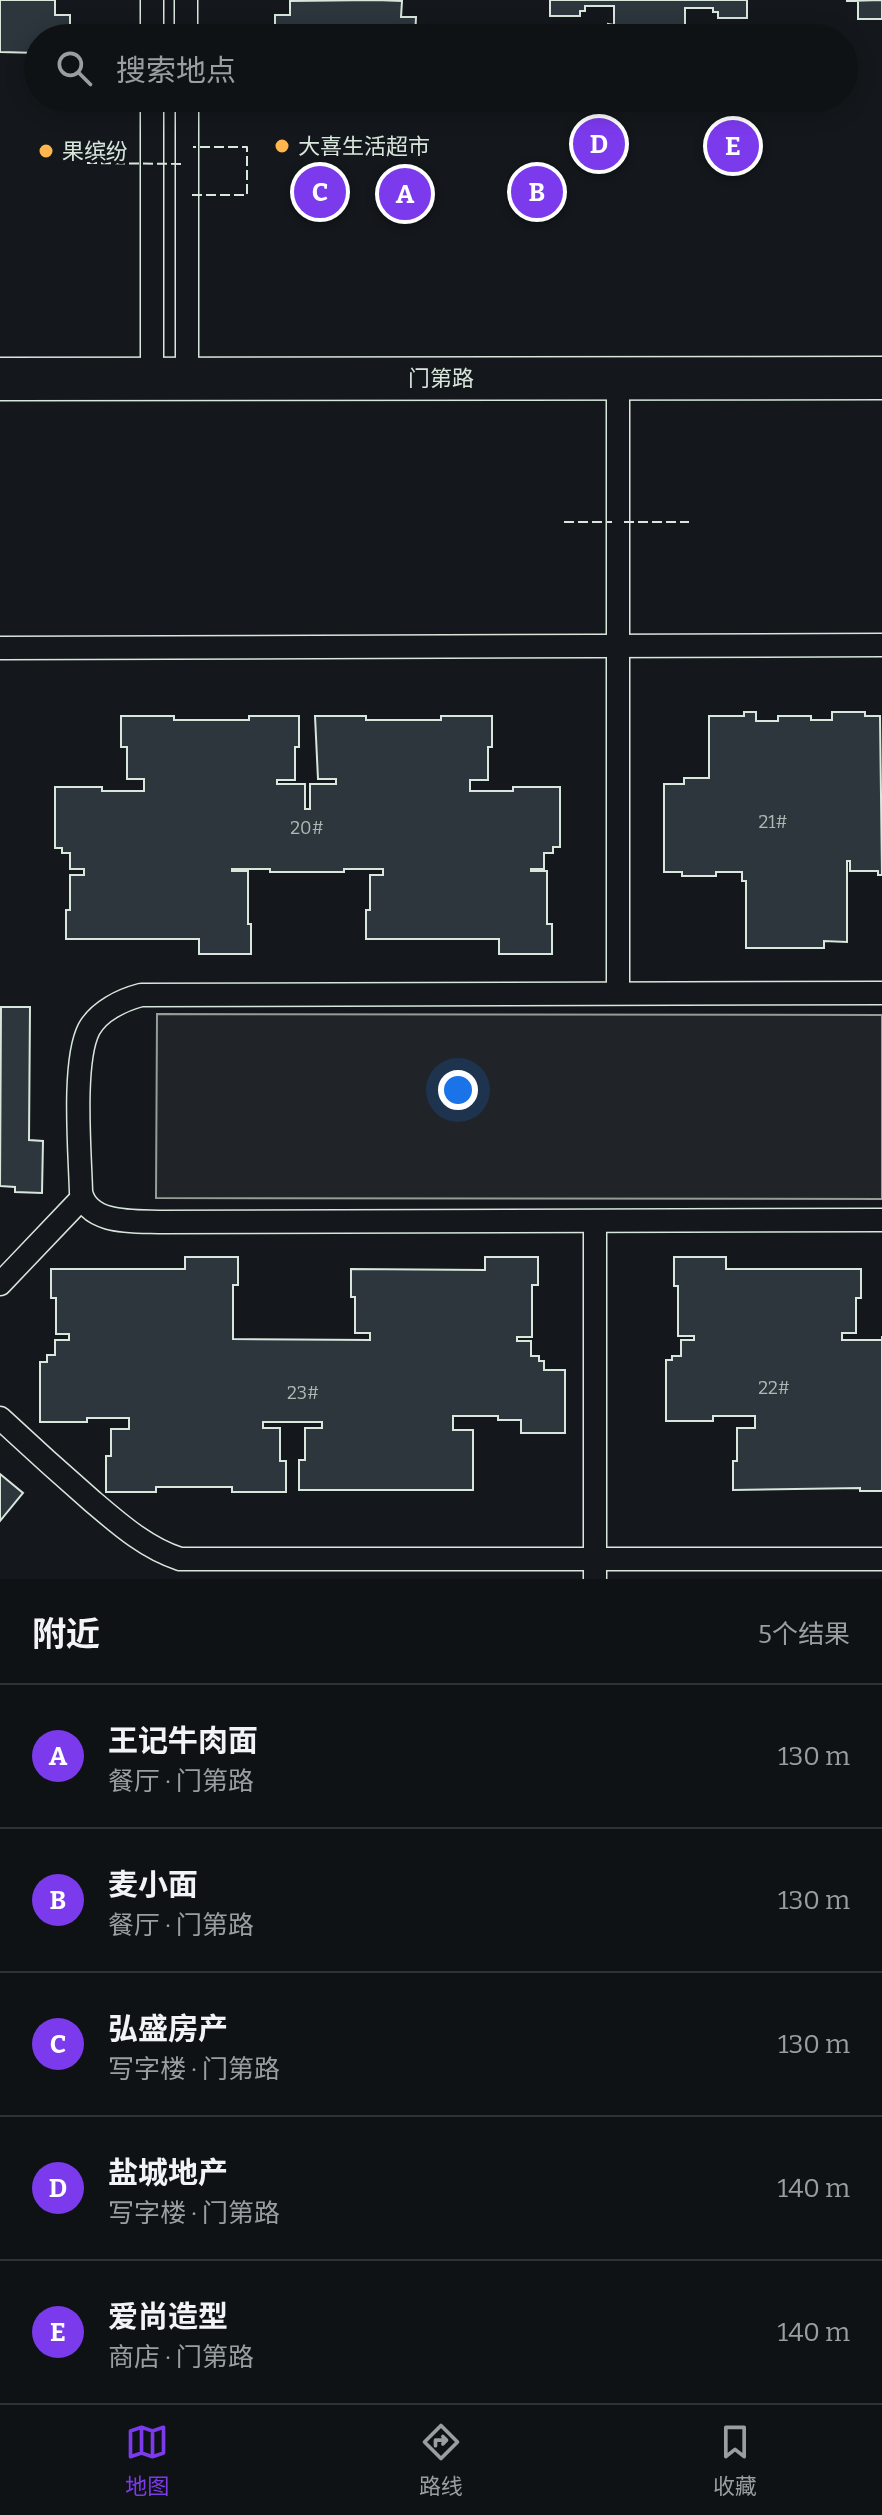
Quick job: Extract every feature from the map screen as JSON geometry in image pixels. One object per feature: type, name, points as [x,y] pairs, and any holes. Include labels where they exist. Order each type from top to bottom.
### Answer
[{"type":"street","name":"门第路","points":[[0,379],[882,378]]},
{"type":"lane","points":[[152,0],[152,24]]},
{"type":"lane","points":[[186,0],[186,24]]},
{"type":"lane","points":[[153,112],[169,379]]},
{"type":"lane","points":[[169,379],[186,112]]},
{"type":"lane","points":[[618,378],[618,993]]},
{"type":"lane","points":[[0,648],[882,645]]},
{"type":"lane","points":[[882,993],[141,995],[125,1000],[94,1021],[89,1028],[80,1067],[82,1198],[93,1211],[109,1218],[128,1221],[882,1220]]},
{"type":"lane","points":[[0,1284],[82,1198]]},
{"type":"lane","points":[[595,1222],[595,1569]]},
{"type":"lane","points":[[0,1418],[57,1471],[139,1539],[160,1552],[180,1559],[595,1569],[882,1559]]},
{"type":"shaded area","points":[[157,1014],[882,1015],[882,1199],[156,1198]]},
{"type":"building","points":[[0,0],[55,0],[55,15],[70,15],[70,24],[24,24],[24,53],[0,52]]},
{"type":"building","points":[[550,0],[747,0],[747,18],[718,18],[718,12],[713,12],[713,8],[685,8],[685,24],[614,24],[614,6],[585,6],[580,16],[550,16]]},
{"type":"building","points":[[882,0],[882,19],[858,19],[858,1],[846,1]]},
{"type":"building","points":[[290,1],[402,1],[401,17],[416,17],[416,24],[275,24],[275,15],[290,15]]},
{"type":"building","points":[[744,712],[756,712],[756,721],[778,721],[778,716],[811,716],[811,720],[832,720],[832,712],[865,712],[865,716],[880,716],[882,875],[878,875],[878,871],[850,871],[850,861],[847,861],[847,942],[824,941],[824,948],[746,948],[746,881],[742,881],[742,872],[682,876],[682,872],[664,872],[664,784],[684,784],[684,778],[709,778],[709,716],[744,716]]},
{"type":"building","points":[[121,716],[249,720],[249,716],[299,716],[295,780],[277,780],[277,784],[305,784],[305,809],[310,809],[310,784],[336,784],[336,779],[318,779],[315,716],[441,720],[441,716],[492,716],[488,780],[470,780],[470,791],[560,787],[560,847],[553,847],[553,853],[544,853],[544,869],[531,869],[547,871],[547,924],[552,924],[552,954],[499,954],[499,939],[366,939],[370,875],[383,875],[383,869],[270,872],[270,869],[232,869],[248,871],[251,954],[199,954],[199,939],[66,939],[70,875],[84,875],[84,869],[70,869],[70,853],[62,853],[62,848],[55,848],[55,787],[144,791],[144,779],[127,779],[127,747],[121,747]]},
{"type":"building","points":[[1,1007],[30,1007],[29,1140],[43,1141],[42,1193],[15,1192],[15,1187],[0,1186]]},
{"type":"building","points":[[185,1257],[238,1257],[238,1285],[233,1285],[233,1339],[370,1340],[370,1333],[355,1333],[351,1269],[485,1270],[485,1257],[538,1257],[538,1285],[532,1285],[532,1337],[517,1337],[517,1341],[531,1341],[531,1356],[539,1356],[539,1361],[544,1361],[544,1370],[565,1370],[565,1433],[521,1433],[521,1420],[498,1420],[498,1416],[453,1416],[453,1430],[473,1430],[473,1490],[299,1490],[299,1460],[305,1460],[305,1428],[322,1428],[322,1422],[263,1422],[263,1428],[280,1428],[280,1461],[286,1461],[286,1492],[232,1492],[232,1487],[156,1487],[156,1492],[106,1492],[106,1456],[111,1456],[111,1429],[129,1429],[129,1418],[40,1422],[40,1362],[47,1362],[47,1355],[55,1355],[55,1340],[69,1340],[69,1334],[56,1334],[56,1298],[51,1298],[51,1269],[185,1269]]},
{"type":"building","points":[[674,1257],[726,1257],[726,1269],[861,1269],[861,1298],[856,1298],[856,1333],[842,1333],[842,1340],[882,1340],[882,1491],[860,1491],[860,1488],[733,1490],[737,1428],[755,1428],[755,1416],[713,1416],[713,1421],[666,1421],[666,1360],[681,1356],[681,1340],[694,1340],[694,1336],[678,1336],[678,1286],[674,1286]]},
{"type":"building","points":[[0,1474],[23,1493],[0,1521]]},
{"type":"fence","points":[[192,195],[247,195],[247,147],[193,147]]},
{"type":"fence","points":[[87,163],[183,164]]},
{"type":"fence","points":[[564,522],[612,522]]},
{"type":"fence","points":[[624,522],[689,522]]},
{"type":"place","name":"盐城地产","points":[[599,144]]},
{"type":"place","name":"大喜生活超市","points":[[282,146]]},
{"type":"place","name":"爱尚造型","points":[[733,146]]},
{"type":"place","name":"果缤纷","points":[[46,151]]},
{"type":"place","name":"弘盛房产","points":[[320,192]]},
{"type":"place","name":"麦小面","points":[[537,192]]},
{"type":"place","name":"王记牛肉面","points":[[405,194]]}]
